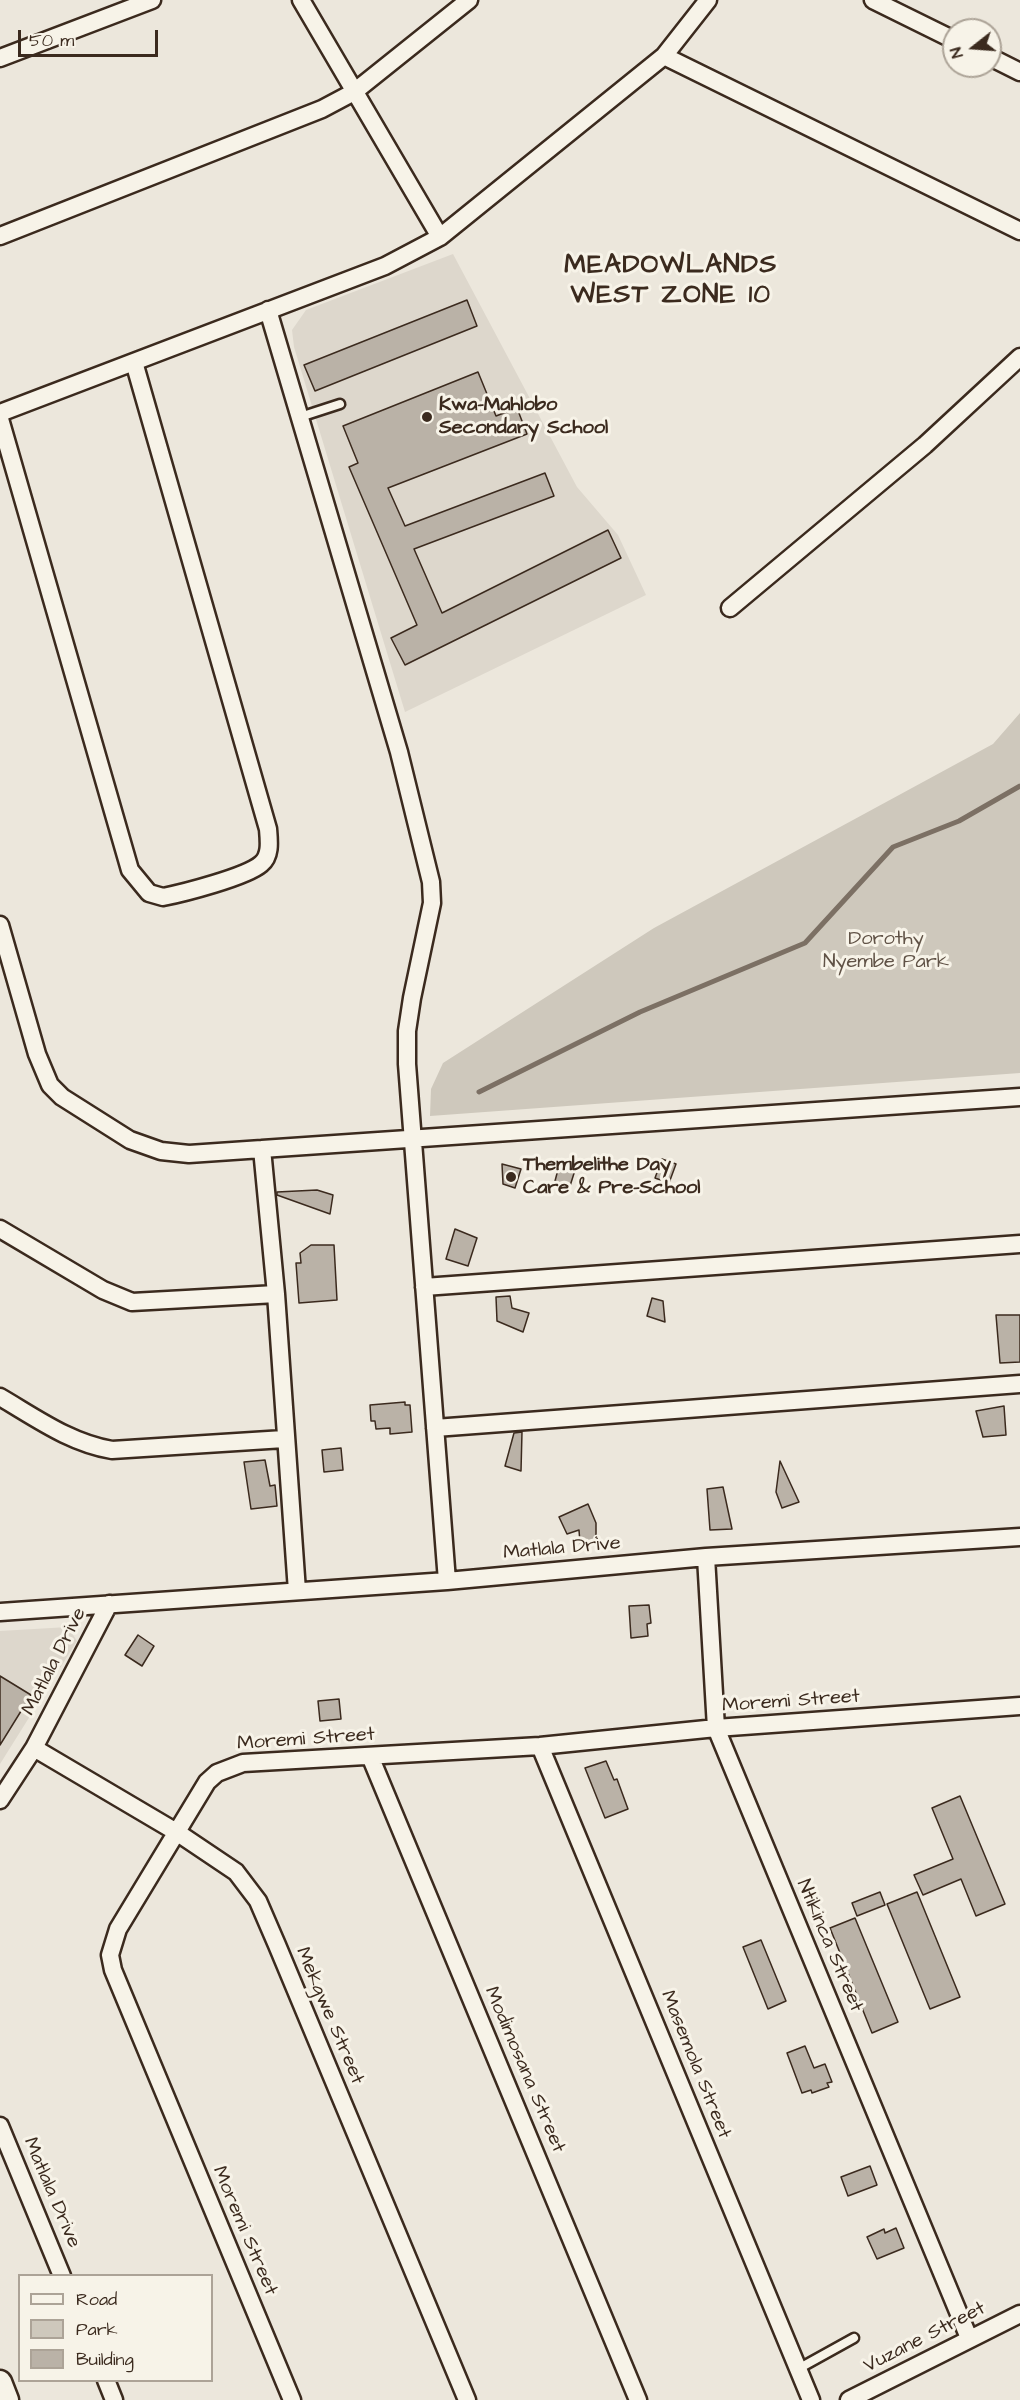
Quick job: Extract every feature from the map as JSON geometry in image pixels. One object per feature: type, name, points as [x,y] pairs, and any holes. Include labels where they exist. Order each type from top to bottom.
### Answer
[{"type":"main road","points":[[0,2382],[7,2400]]},
{"type":"street","points":[[0,58],[152,0]]},
{"type":"street","points":[[301,0],[440,237]]},
{"type":"street","points":[[0,236],[297,119],[354,92],[469,0]]},
{"type":"street","points":[[0,413],[385,266],[440,237],[663,56],[708,0]]},
{"type":"street","points":[[873,0],[942,34]]},
{"type":"street","points":[[663,56],[1020,231]]},
{"type":"street","points":[[1002,63],[1020,72]]},
{"type":"street","points":[[268,310],[399,752],[432,882],[432,903],[407,1031],[407,1064],[447,1581]]},
{"type":"street","points":[[730,608],[925,446],[1020,357]]},
{"type":"street","points":[[0,419],[130,870],[149,893],[163,897],[246,872],[261,864],[267,856],[268,829],[134,362]]},
{"type":"street","points":[[0,925],[2,942],[43,1071],[50,1085],[62,1097],[130,1140],[161,1151],[189,1154],[1020,1096]]},
{"type":"street","points":[[262,1149],[276,1294],[284,1439],[297,1591]]},
{"type":"street","points":[[0,1229],[103,1290],[132,1302],[276,1294]]},
{"type":"street","points":[[424,1287],[1020,1244]]},
{"type":"street","points":[[435,1428],[1020,1384]]},
{"type":"street","points":[[0,1397],[69,1438],[90,1447],[112,1450],[284,1439]]},
{"type":"street","name":"Matlala Drive","points":[[0,1612],[447,1581],[706,1557],[1020,1537]]},
{"type":"street","name":"Ntikinca Street","points":[[706,1557],[716,1728],[969,2338]]},
{"type":"street","name":"Matlala Drive","points":[[0,1800],[34,1748],[109,1604]]},
{"type":"street","name":"Moremi Street","points":[[292,2400],[112,1970],[112,1945],[118,1929],[207,1782],[217,1773],[243,1763],[540,1746],[716,1728],[1020,1706]]},
{"type":"street","name":"Masemola Street","points":[[540,1746],[811,2400]]},
{"type":"street","name":"Mekgwe Street","points":[[34,1748],[178,1833],[236,1872],[258,1901],[467,2400]]},
{"type":"street","name":"Modimosana Street","points":[[370,1756],[638,2400]]},
{"type":"street","name":"Matlala Drive","points":[[0,2127],[61,2274]]},
{"type":"street","name":"Vuzane Street","points":[[849,2400],[1020,2313]]},
{"type":"street","points":[[107,2382],[114,2400]]},
{"type":"lane","points":[[300,417],[340,404]]},
{"type":"lane","points":[[798,2369],[854,2338]]},
{"type":"shaded area","name":"Kwa-Mahlobo Secondary School","points":[[453,254],[577,487],[618,535],[646,595],[405,712],[294,347],[292,330],[306,310]]},
{"type":"shaded area","points":[[68,1627],[77,1641],[0,1764],[0,1631]]},
{"type":"green space","name":"Dorothy Nyembe Park","points":[[1020,713],[1020,1073],[430,1116],[431,1089],[443,1063],[654,928],[993,744]]},
{"type":"building","points":[[467,300],[477,326],[315,391],[304,365]]},
{"type":"building","points":[[478,372],[496,416],[517,408],[527,434],[388,488],[405,526],[545,473],[554,496],[414,549],[442,613],[608,530],[621,558],[405,665],[391,638],[417,625],[349,467],[358,463],[343,426]]},
{"type":"building","points":[[662,1159],[676,1164],[669,1183],[655,1178]]},
{"type":"building","points":[[560,1162],[576,1167],[570,1186],[555,1181]]},
{"type":"building","name":"Thembelithe Day Care & Pre-School","points":[[502,1164],[521,1169],[515,1188],[503,1184]]},
{"type":"building","points":[[317,1190],[333,1195],[330,1214],[277,1195],[277,1192]]},
{"type":"building","points":[[455,1229],[477,1238],[468,1266],[446,1259]]},
{"type":"building","points":[[311,1245],[334,1245],[337,1300],[299,1303],[296,1263],[301,1263],[300,1253]]},
{"type":"building","points":[[510,1296],[512,1308],[529,1313],[523,1332],[497,1321],[496,1297]]},
{"type":"building","points":[[652,1298],[663,1301],[665,1322],[647,1316]]},
{"type":"building","points":[[996,1315],[1020,1315],[1020,1362],[1000,1363]]},
{"type":"building","points":[[405,1402],[405,1405],[410,1405],[412,1432],[390,1434],[390,1428],[376,1429],[375,1421],[371,1421],[370,1405]]},
{"type":"building","points":[[1004,1406],[1006,1435],[983,1437],[976,1411]]},
{"type":"building","points":[[522,1432],[521,1471],[505,1466],[514,1433]]},
{"type":"building","points":[[341,1448],[343,1470],[324,1472],[322,1450]]},
{"type":"building","points":[[265,1460],[270,1486],[275,1485],[277,1506],[251,1509],[244,1462]]},
{"type":"building","points":[[780,1461],[799,1502],[782,1508],[776,1492]]},
{"type":"building","points":[[723,1487],[732,1529],[710,1530],[707,1489]]},
{"type":"building","points":[[588,1504],[596,1523],[596,1541],[580,1543],[579,1530],[567,1534],[559,1517]]},
{"type":"building","points":[[649,1605],[651,1623],[647,1624],[648,1636],[631,1638],[629,1606]]},
{"type":"building","points":[[138,1635],[154,1646],[142,1666],[125,1655]]},
{"type":"building","points":[[0,1676],[31,1695],[0,1745]]},
{"type":"building","points":[[339,1699],[341,1719],[320,1721],[318,1701]]},
{"type":"building","points":[[606,1761],[614,1780],[617,1779],[628,1809],[605,1818],[585,1768]]},
{"type":"building","points":[[960,1796],[1005,1904],[976,1916],[961,1879],[923,1895],[914,1875],[953,1859],[932,1808]]},
{"type":"building","points":[[880,1892],[885,1905],[857,1916],[852,1903]]},
{"type":"building","points":[[917,1892],[960,1997],[930,2009],[887,1904]]},
{"type":"building","points":[[855,1918],[898,2022],[872,2033],[830,1928]]},
{"type":"building","points":[[761,1940],[786,2001],[768,2009],[743,1947]]},
{"type":"building","points":[[805,2046],[814,2068],[825,2064],[832,2082],[827,2083],[829,2087],[812,2093],[811,2090],[802,2093],[787,2053]]},
{"type":"building","points":[[870,2166],[877,2185],[848,2196],[841,2177]]},
{"type":"building","points":[[896,2228],[904,2248],[877,2259],[867,2237],[884,2229],[885,2233]]},
{"type":"waterway","points":[[479,1092],[640,1012],[805,943],[893,847],[959,821],[1020,786]]},
{"type":"place","name":"Kwa-Mahlobo Secondary School","points":[[427,417]]},
{"type":"place","name":"Thembelithe Day Care & Pre-School","points":[[511,1177]]},
{"type":"district","name":"MEADOWLANDS WEST ZONE 10","points":[[671,282]]}]
